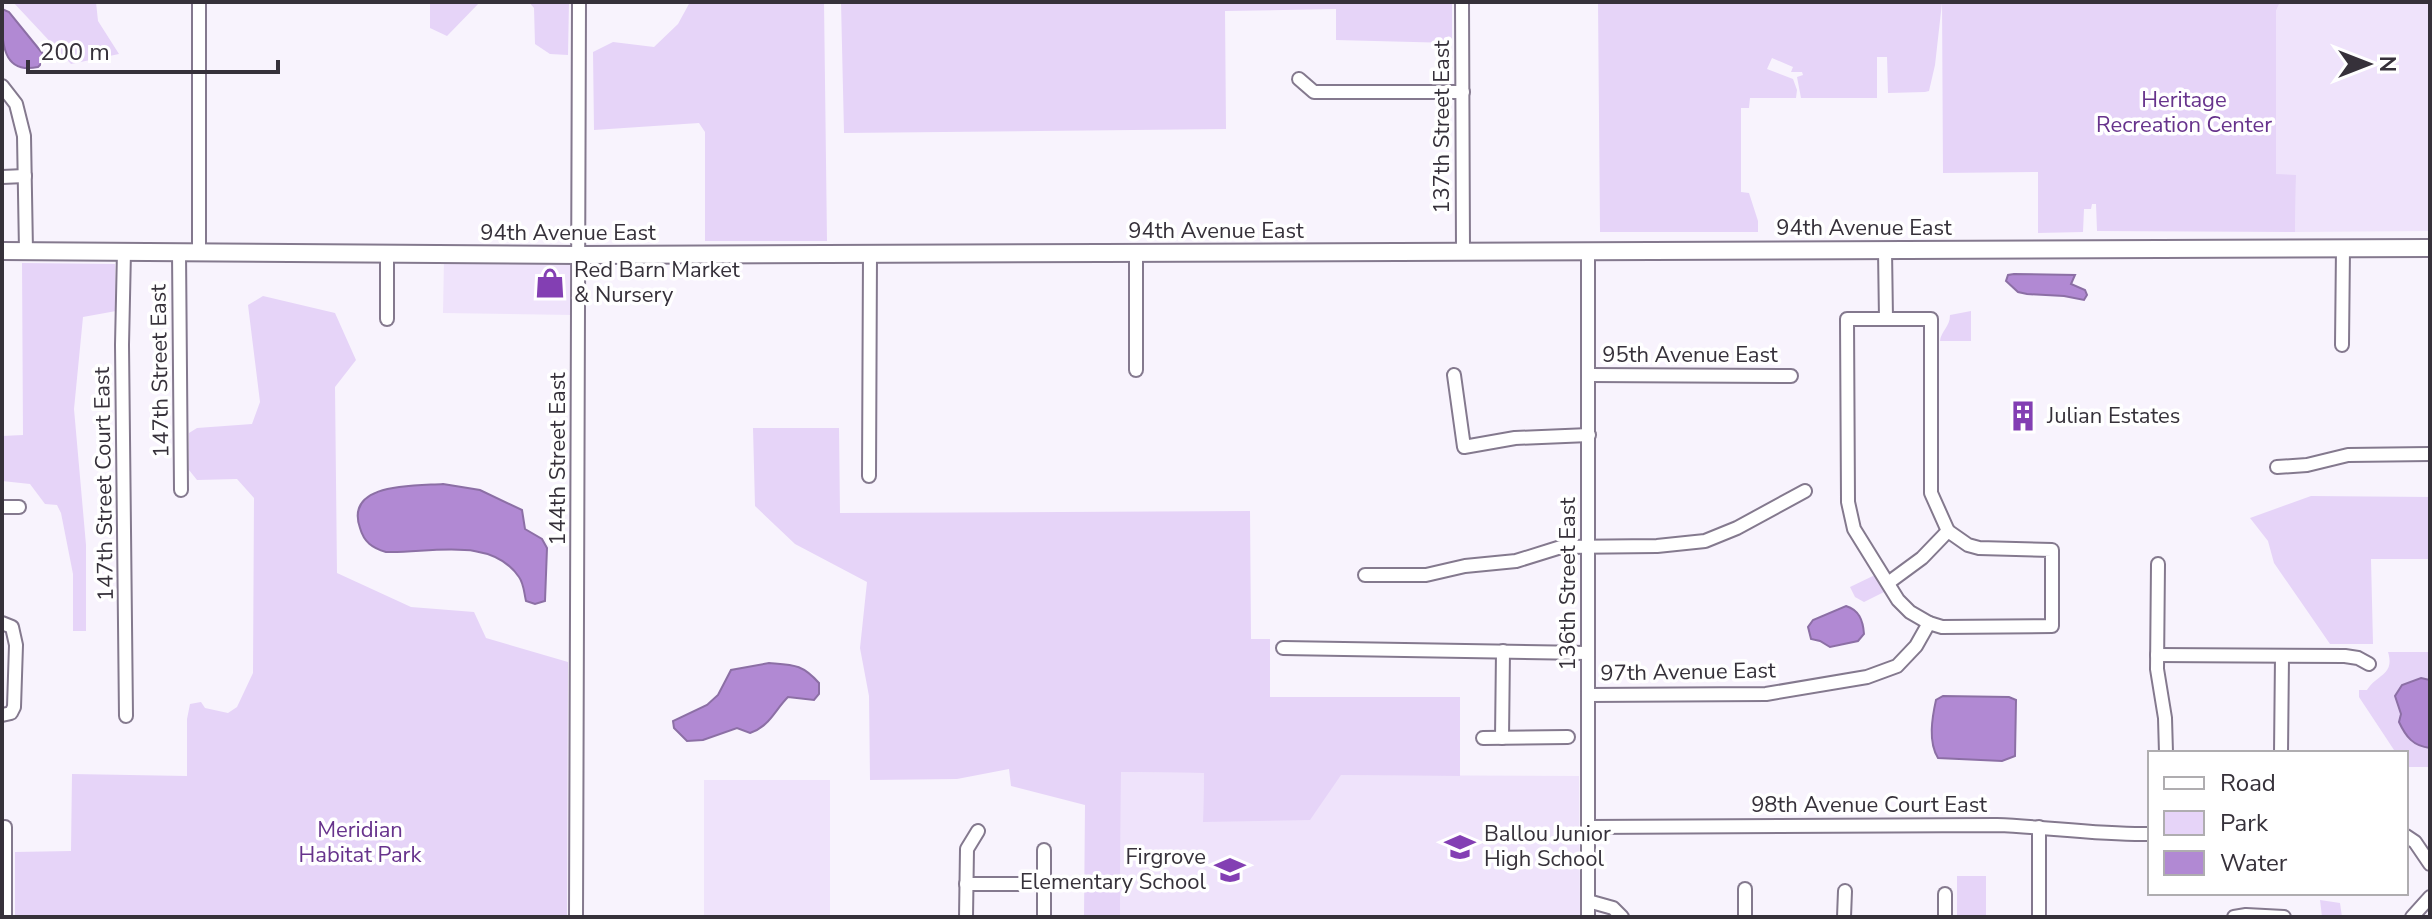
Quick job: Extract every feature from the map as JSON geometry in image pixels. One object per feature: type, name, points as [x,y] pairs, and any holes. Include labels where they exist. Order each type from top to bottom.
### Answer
[{"type":"main road","name":"94th Avenue East","points":[[2,251],[578,255],[2430,248]]},
{"type":"street","points":[[199,2],[199,252]]},
{"type":"street","name":"144th Street East","points":[[576,917],[579,2]]},
{"type":"street","name":"137th Street East","points":[[1462,2],[1463,252]]},
{"type":"street","points":[[1299,79],[1314,92],[1463,92]]},
{"type":"street","points":[[2,86],[16,104],[24,136],[26,251]]},
{"type":"street","points":[[2,177],[25,176]]},
{"type":"street","points":[[2342,345],[2343,248]]},
{"type":"street","points":[[1885,250],[1886,319]]},
{"type":"street","name":"147th Street Court East","points":[[124,251],[122,345],[126,716]]},
{"type":"street","name":"136th Street East","points":[[1588,251],[1588,917]]},
{"type":"street","name":"147th Street East","points":[[179,252],[181,490]]},
{"type":"street","points":[[1136,253],[1136,370]]},
{"type":"street","points":[[387,254],[387,319]]},
{"type":"street","points":[[869,476],[870,254]]},
{"type":"street","points":[[1847,319],[1886,319],[1931,319],[1931,493],[1948,531],[1968,545],[1979,548],[2052,550],[2052,626],[1942,627],[1929,623],[1903,606],[1854,529],[1849,511],[1847,319]]},
{"type":"street","points":[[1454,375],[1464,447],[1515,438],[1589,435]]},
{"type":"street","name":"95th Avenue East","points":[[1589,375],[1791,376]]},
{"type":"street","points":[[2277,467],[2307,465],[2348,455],[2430,454]]},
{"type":"street","points":[[1365,575],[1426,575],[1465,566],[1516,561],[1561,547],[1657,546],[1705,541],[1737,528],[1805,491]]},
{"type":"street","points":[[2,507],[19,507]]},
{"type":"street","points":[[1888,583],[1922,558],[1948,531]]},
{"type":"street","points":[[2158,564],[2157,655],[2166,751]]},
{"type":"street","name":"97th Avenue East","points":[[1588,695],[1766,694],[1867,677],[1897,666],[1916,646],[1929,623]]},
{"type":"street","points":[[6,714],[15,702],[16,645],[7,625]]},
{"type":"street","name":"97th Avenue East","points":[[1283,648],[1588,653]]},
{"type":"street","points":[[1502,738],[1503,651]]},
{"type":"street","points":[[2157,655],[2345,656],[2369,664]]},
{"type":"street","points":[[2281,751],[2282,656]]},
{"type":"street","points":[[1483,738],[1568,737]]},
{"type":"street","points":[[5,827],[5,917]]},
{"type":"street","name":"98th Avenue Court East","points":[[1588,827],[2039,827],[2093,834],[2148,834]]},
{"type":"street","points":[[2039,827],[2039,917]]},
{"type":"street","points":[[966,917],[967,845],[978,831]]},
{"type":"street","points":[[2408,837],[2415,842],[2430,864]]},
{"type":"street","points":[[1044,850],[1044,917]]},
{"type":"street","points":[[966,884],[1044,884]]},
{"type":"street","points":[[1745,889],[1745,917]]},
{"type":"street","points":[[1844,917],[1845,891]]},
{"type":"street","points":[[1945,894],[1945,917]]},
{"type":"street","points":[[2412,917],[2430,897]]},
{"type":"street","points":[[1588,901],[1613,908],[1622,917]]},
{"type":"street","points":[[2234,917],[2284,917]]},
{"type":"shaded area","points":[[2280,2],[2430,2],[2430,231],[2295,232],[2296,175],[2276,175],[2276,11]]},
{"type":"shaded area","points":[[444,259],[570,262],[573,315],[443,313]]},
{"type":"shaded area","points":[[1121,772],[1204,773],[1203,822],[1340,775],[1579,776],[1580,917],[1120,917]]},
{"type":"shaded area","points":[[704,780],[830,780],[830,917],[704,917]]},
{"type":"green space","points":[[13,2],[96,2],[98,21],[119,54],[71,64]]},
{"type":"green space","points":[[430,2],[480,2],[447,36],[430,28]]},
{"type":"green space","points":[[529,2],[569,2],[568,55],[550,54],[535,44],[534,8]]},
{"type":"green space","points":[[690,2],[824,2],[827,241],[705,241],[705,132],[699,123],[594,130],[593,52],[613,42],[654,47],[678,24]]},
{"type":"green space","points":[[841,2],[1452,2],[1452,43],[1336,40],[1336,9],[1225,11],[1226,129],[844,133]]},
{"type":"green space","name":"Heritage Recreation Center","points":[[1598,2],[2280,2],[2276,11],[2276,174],[2296,175],[2295,232],[2097,231],[2096,204],[2092,204],[2091,209],[2084,209],[2083,232],[2038,233],[2038,172],[1943,173],[1942,3],[1929,91],[1888,93],[1887,57],[1877,57],[1877,98],[1801,98],[1797,77],[1803,75],[1802,72],[1791,72],[1793,67],[1772,58],[1767,69],[1793,79],[1797,90],[1796,98],[1750,98],[1749,108],[1741,108],[1741,192],[1749,193],[1758,221],[1758,232],[1600,232]]},
{"type":"green space","points":[[22,263],[115,264],[116,311],[83,317],[74,409],[86,545],[86,631],[73,631],[73,574],[57,505],[45,504],[30,484],[2,481],[2,436],[23,435]]},
{"type":"green space","name":"Meridian Habitat Park","points":[[263,296],[335,313],[356,360],[335,387],[337,573],[411,607],[474,612],[486,638],[568,662],[567,917],[15,917],[15,852],[71,851],[72,774],[187,776],[190,704],[201,702],[205,708],[228,713],[237,707],[253,673],[254,498],[237,479],[197,480],[189,470],[189,433],[197,428],[252,424],[260,402],[248,305]]},
{"type":"green space","points":[[1971,311],[1971,341],[1940,341],[1950,315]]},
{"type":"green space","points":[[753,428],[839,428],[840,513],[1250,511],[1251,639],[1270,639],[1270,697],[1460,697],[1460,776],[1341,775],[1310,820],[1203,822],[1204,773],[1121,772],[1120,917],[1084,917],[1085,805],[1011,786],[1009,769],[957,779],[870,780],[869,696],[860,648],[867,582],[795,544],[755,506]]},
{"type":"green space","points":[[2311,496],[2430,497],[2430,559],[2371,559],[2373,644],[2330,644],[2274,563],[2268,541],[2250,518]]},
{"type":"green space","points":[[1875,575],[1884,592],[1864,602],[1855,597],[1850,587]]},
{"type":"green space","points":[[2388,652],[2430,652],[2430,767],[2408,767],[2408,751],[2395,751],[2359,697],[2359,690],[2367,690],[2387,670],[2390,660]]},
{"type":"green space","points":[[1957,876],[1986,876],[1986,917],[1957,917]]},
{"type":"green space","points":[[2320,900],[2340,903],[2342,917],[2322,917]]},
{"type":"water","points":[[2,9],[9,12],[43,54],[44,61],[38,67],[26,68],[10,60],[3,42]]},
{"type":"water","points":[[2008,275],[2075,275],[2071,284],[2085,290],[2087,295],[2084,300],[2018,292],[2006,281]]},
{"type":"water","points":[[443,484],[480,490],[522,510],[525,529],[542,539],[547,548],[545,601],[535,604],[526,601],[519,577],[507,564],[492,556],[457,550],[386,552],[366,541],[358,513],[362,502],[372,494],[401,487]]},
{"type":"water","points":[[1846,606],[1854,610],[1861,620],[1864,634],[1858,641],[1830,647],[1811,639],[1808,627],[1813,620]]},
{"type":"water","points":[[769,663],[802,669],[819,683],[819,694],[814,700],[788,697],[767,722],[750,733],[737,728],[703,740],[687,741],[674,728],[673,721],[707,705],[718,695],[731,670]]},
{"type":"water","points":[[2421,678],[2430,680],[2430,748],[2415,743],[2404,732],[2399,722],[2401,714],[2395,696],[2402,685]]},
{"type":"water","points":[[1943,696],[2009,697],[2016,700],[2015,756],[2002,761],[1938,758],[1933,745],[1932,722],[1936,700]]},
{"type":"place","name":"Red Barn Market & Nursery","points":[[550,283]]},
{"type":"place","name":"Julian Estates","points":[[2023,416]]},
{"type":"place","name":"Ballou Junior High School","points":[[1460,847]]},
{"type":"place","name":"Firgrove Elementary School","points":[[1230,870]]}]
